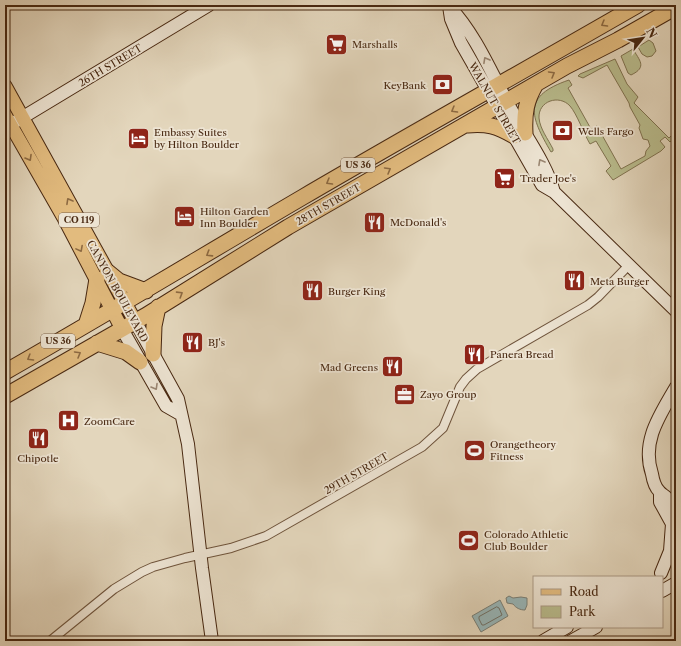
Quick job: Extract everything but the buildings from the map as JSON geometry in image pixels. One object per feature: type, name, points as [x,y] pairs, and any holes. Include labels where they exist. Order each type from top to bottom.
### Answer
[{"type":"highway","name":"28TH STREET","points":[[5,372],[146,291],[302,198],[638,5]]},
{"type":"highway","name":"28TH STREET","points":[[5,396],[158,308],[283,230],[464,125],[578,60],[618,40],[676,7]]},
{"type":"highway","points":[[464,125],[492,125],[519,135],[528,98],[536,84]]},
{"type":"highway","points":[[86,325],[102,276]]},
{"type":"highway","name":"CO 119","points":[[102,276],[146,291]]},
{"type":"highway","points":[[153,354],[154,326],[158,308]]},
{"type":"highway","points":[[97,344],[126,352],[140,362]]},
{"type":"main road","name":"CANYON BOULEVARD","points":[[5,86],[118,307],[129,325]]},
{"type":"main road","name":"CANYON BOULEVARD","points":[[7,122],[64,218],[102,276]]},
{"type":"street","name":"26TH STREET","points":[[7,122],[22,117],[209,5]]},
{"type":"street","name":"WALNUT STREET","points":[[449,5],[451,20],[455,32],[493,88],[519,135],[548,174],[554,192],[676,311]]},
{"type":"street","name":"29TH STREET","points":[[50,641],[132,577],[153,567],[231,548],[266,536],[422,447],[443,428],[460,388],[466,379],[477,369],[588,306],[628,265]]},
{"type":"street","name":"CANYON BOULEVARD","points":[[129,325],[140,362],[166,406],[180,414]]},
{"type":"street","name":"CANYON BOULEVARD","points":[[129,325],[153,354],[178,399],[180,414],[188,444],[200,555],[212,641]]},
{"type":"street","points":[[658,575],[670,551],[675,523],[667,498],[659,492],[652,476],[649,464],[648,447],[649,440],[658,418],[676,388]]},
{"type":"street","points":[[658,575],[676,564]]},
{"type":"street","points":[[663,590],[676,583]]},
{"type":"street","points":[[543,641],[565,628]]},
{"type":"street","points":[[571,641],[594,628]]},
{"type":"green space","points":[[649,40],[653,43],[656,51],[652,56],[647,57],[642,54],[638,47]]},
{"type":"green space","points":[[633,49],[641,63],[641,66],[631,75],[628,73],[621,56]]},
{"type":"green space","points":[[615,59],[627,84],[638,97],[634,103],[669,138],[674,133],[676,134],[676,137],[670,142],[665,137],[660,141],[665,147],[661,151],[613,180],[606,171],[611,166],[596,141],[590,144],[570,106],[560,100],[555,100],[550,101],[542,107],[539,118],[544,134],[553,149],[551,152],[538,128],[534,108],[537,100],[543,93],[554,86],[569,80],[572,85],[568,88],[591,129],[597,126],[621,169],[645,156],[646,151],[650,146],[648,140],[643,139],[639,128],[640,125],[607,65],[583,78],[578,76]]},
{"type":"water","points":[[509,596],[513,598],[527,598],[525,610],[521,610],[513,604],[507,603],[506,598]]},
{"type":"water","points":[[500,600],[508,616],[481,632],[472,616]]},
{"type":"place","name":"Marshalls","points":[[337,44]]},
{"type":"place","name":"KeyBank","points":[[442,85]]},
{"type":"place","name":"Wells Fargo","points":[[563,131]]},
{"type":"place","name":"Embassy Suites by Hilton Boulder","points":[[138,138]]},
{"type":"place","name":"Trader Joe's","points":[[505,178]]},
{"type":"place","name":"Hilton Garden Inn Boulder","points":[[184,217]]},
{"type":"place","name":"McDonald's","points":[[374,222]]},
{"type":"place","name":"Meta Burger","points":[[575,281]]},
{"type":"place","name":"Burger King","points":[[312,291]]},
{"type":"place","name":"BJ's","points":[[193,342]]},
{"type":"place","name":"Panera Bread","points":[[474,354]]},
{"type":"place","name":"Mad Greens","points":[[393,367]]},
{"type":"place","name":"Zayo Group","points":[[405,394]]},
{"type":"place","name":"ZoomCare","points":[[69,421]]},
{"type":"place","name":"Chipotle","points":[[38,438]]},
{"type":"place","name":"Orangetheory Fitness","points":[[474,450]]},
{"type":"place","name":"Colorado Athletic Club Boulder","points":[[469,540]]}]
